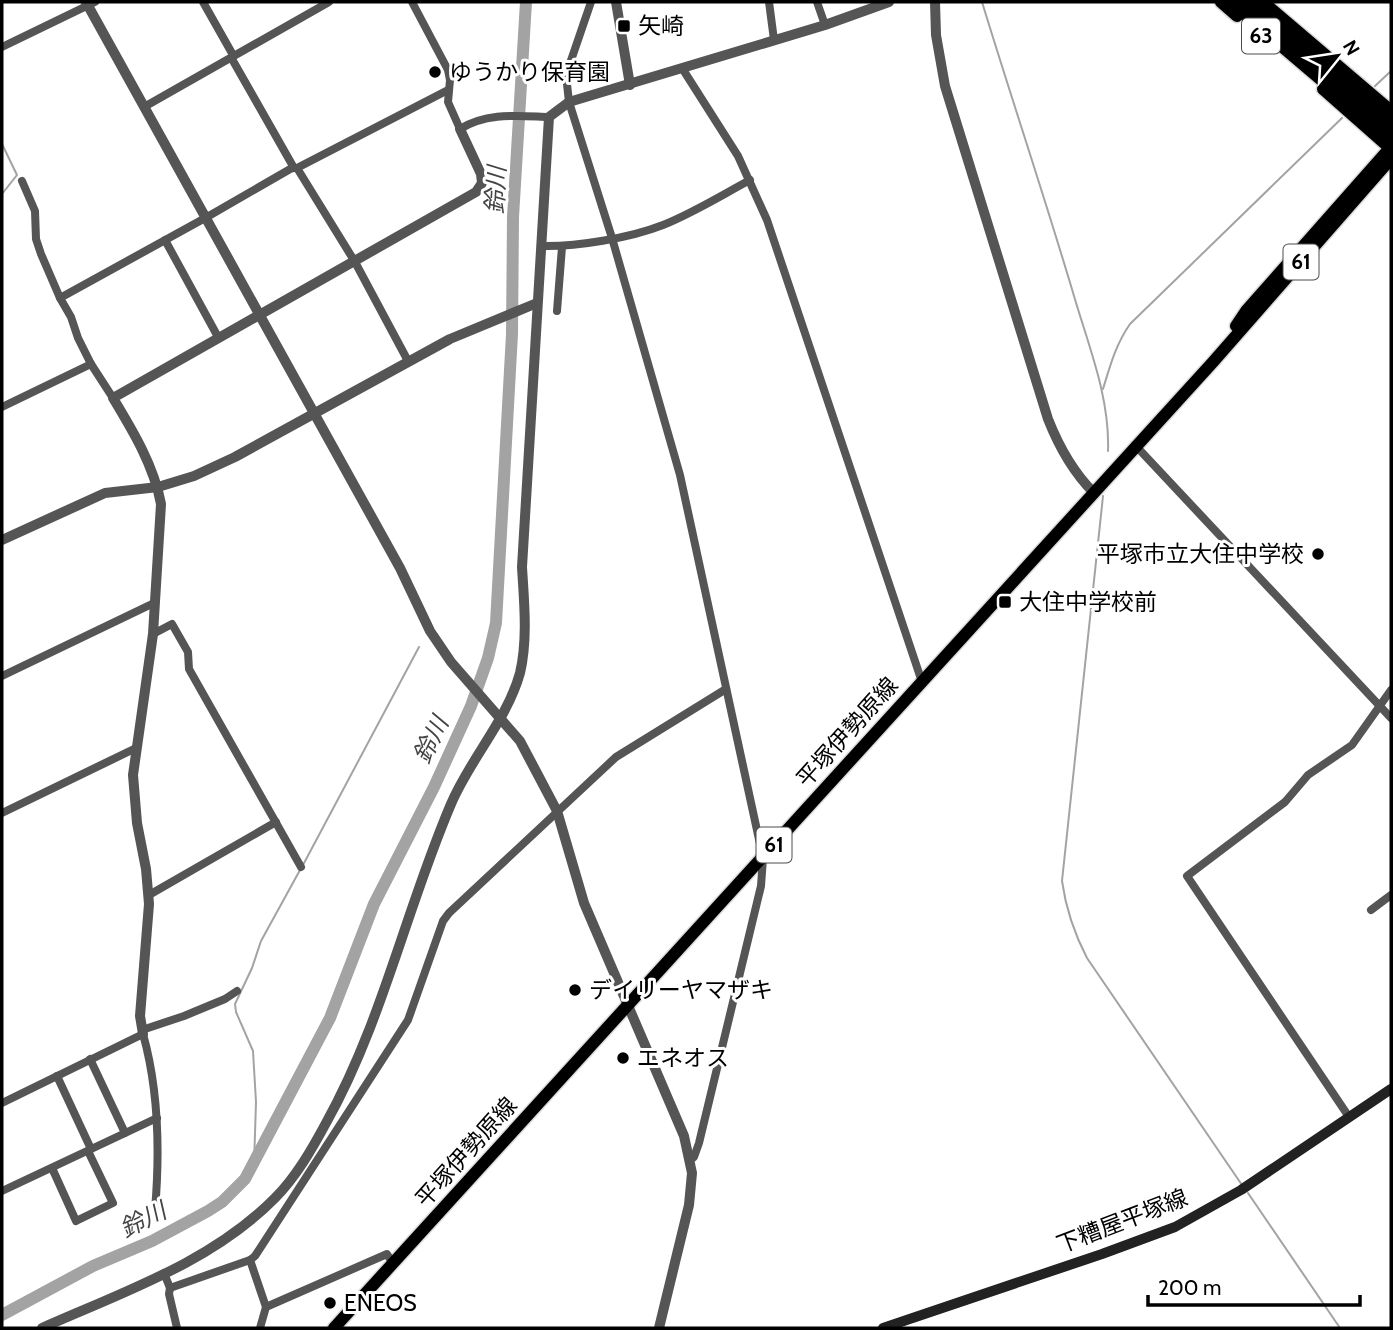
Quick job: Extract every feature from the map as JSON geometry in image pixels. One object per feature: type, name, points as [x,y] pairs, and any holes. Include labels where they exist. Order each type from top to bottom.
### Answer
[{"type":"highway","points":[[1231,2],[1390,154]]},
{"type":"highway","points":[[1247,2],[1391,125]]},
{"type":"main road","name":"63","points":[[1220,2],[1390,154]]},
{"type":"main road","name":"63","points":[[1263,2],[1391,111]]},
{"type":"main road","points":[[1213,362],[1258,321],[1390,154]]},
{"type":"main road","points":[[1213,362],[1246,311],[1390,154]]},
{"type":"main road","name":"平塚伊勢原線","points":[[334,1328],[1213,362]]},
{"type":"main road","name":"下糟屋平塚線","points":[[883,1328],[1152,1236],[1208,1210],[1391,1089]]},
{"type":"street","points":[[203,2],[295,168],[355,262],[408,361]]},
{"type":"street","points":[[144,107],[329,2]]},
{"type":"street","points":[[113,398],[476,192],[482,183],[481,174],[448,103],[448,70],[412,2]]},
{"type":"street","points":[[591,2],[566,75],[569,102],[612,238],[680,475],[763,858],[761,886],[699,1143],[694,1157],[690,1160]]},
{"type":"street","points":[[616,2],[630,85]]},
{"type":"street","points":[[769,2],[774,40]]},
{"type":"street","points":[[817,2],[825,25]]},
{"type":"street","points":[[460,129],[494,116],[549,117],[569,102],[825,25],[890,2]]},
{"type":"street","points":[[935,2],[936,36],[945,86],[1048,419],[1065,456],[1094,493]]},
{"type":"street","points":[[2,47],[90,3],[144,107],[400,568],[430,631],[454,664],[520,741],[557,811],[584,903],[675,1112],[690,1160],[689,1205],[659,1328]]},
{"type":"street","points":[[682,68],[750,180],[767,220],[922,682]]},
{"type":"street","points":[[60,298],[295,168],[448,90]]},
{"type":"street","points":[[42,1328],[210,1250],[257,1216],[292,1178],[318,1139],[343,1093],[372,1024],[452,800],[496,712],[514,691],[520,670],[524,635],[522,567],[535,304],[549,117]]},
{"type":"street","points":[[541,246],[562,247],[662,225],[750,180]]},
{"type":"street","points":[[22,181],[35,211],[36,239],[60,298],[91,364],[142,448],[162,504],[153,634],[136,748],[134,792],[149,895],[140,1016],[151,1064],[157,1118],[158,1170],[155,1210]]},
{"type":"street","points":[[165,240],[218,337]]},
{"type":"street","points":[[557,311],[562,247]]},
{"type":"street","points":[[2,540],[105,493],[158,487],[194,476],[235,457],[408,361],[489,322],[535,304]]},
{"type":"street","points":[[2,407],[91,364]]},
{"type":"street","points":[[1135,445],[1391,718]]},
{"type":"street","points":[[2,676],[154,603]]},
{"type":"street","points":[[153,634],[172,624],[188,652],[189,669],[301,867]]},
{"type":"street","points":[[170,1288],[250,1261],[261,1249],[408,1020],[443,922],[449,913],[616,757],[726,689]]},
{"type":"street","points":[[1349,1117],[1186,876],[1281,805],[1308,775],[1352,745],[1391,690]]},
{"type":"street","points":[[2,813],[136,748]]},
{"type":"street","points":[[149,895],[276,822]]},
{"type":"street","points":[[1371,910],[1391,895]]},
{"type":"street","points":[[2,1102],[142,1032],[225,999],[237,990]]},
{"type":"street","points":[[90,1059],[125,1133]]},
{"type":"street","points":[[52,1168],[76,1221],[113,1203],[57,1076]]},
{"type":"street","points":[[2,1191],[157,1118]]},
{"type":"street","points":[[266,1307],[387,1254],[393,1264]]},
{"type":"street","points":[[250,1261],[266,1307],[260,1328]]},
{"type":"street","points":[[164,1273],[170,1288],[177,1328]]},
{"type":"waterway","name":"鈴川","points":[[2,1315],[93,1266],[152,1241],[208,1211],[222,1202],[245,1179],[330,1018],[374,904],[434,787],[471,706],[488,658],[496,623],[512,334],[513,217],[526,2]]},
{"type":"waterway","points":[[982,2],[1097,373],[1106,412],[1108,451]]},
{"type":"waterway","points":[[1375,86],[1391,71]]},
{"type":"waterway","points":[[1103,389],[1117,347],[1130,324],[1342,118]]},
{"type":"waterway","points":[[2,144],[17,175],[2,194]]},
{"type":"waterway","points":[[1103,496],[1062,881],[1064,892],[1071,921],[1087,958],[1242,1185]]},
{"type":"waterway","points":[[303,865],[419,647]]},
{"type":"waterway","points":[[254,1165],[256,1102],[253,1051],[235,1004],[261,941],[300,870]]},
{"type":"waterway","points":[[1248,1193],[1340,1328]]},
{"type":"place","name":"矢崎","points":[[624,26]]},
{"type":"place","name":"ゆうかり保育園","points":[[435,72]]},
{"type":"place","name":"平塚市立大住中学校","points":[[1318,554]]},
{"type":"place","name":"大住中学校前","points":[[1005,602]]},
{"type":"place","name":"デイリーヤマザキ","points":[[575,990]]},
{"type":"place","name":"エネオス","points":[[623,1058]]},
{"type":"place","name":"ENEOS","points":[[330,1303]]}]
